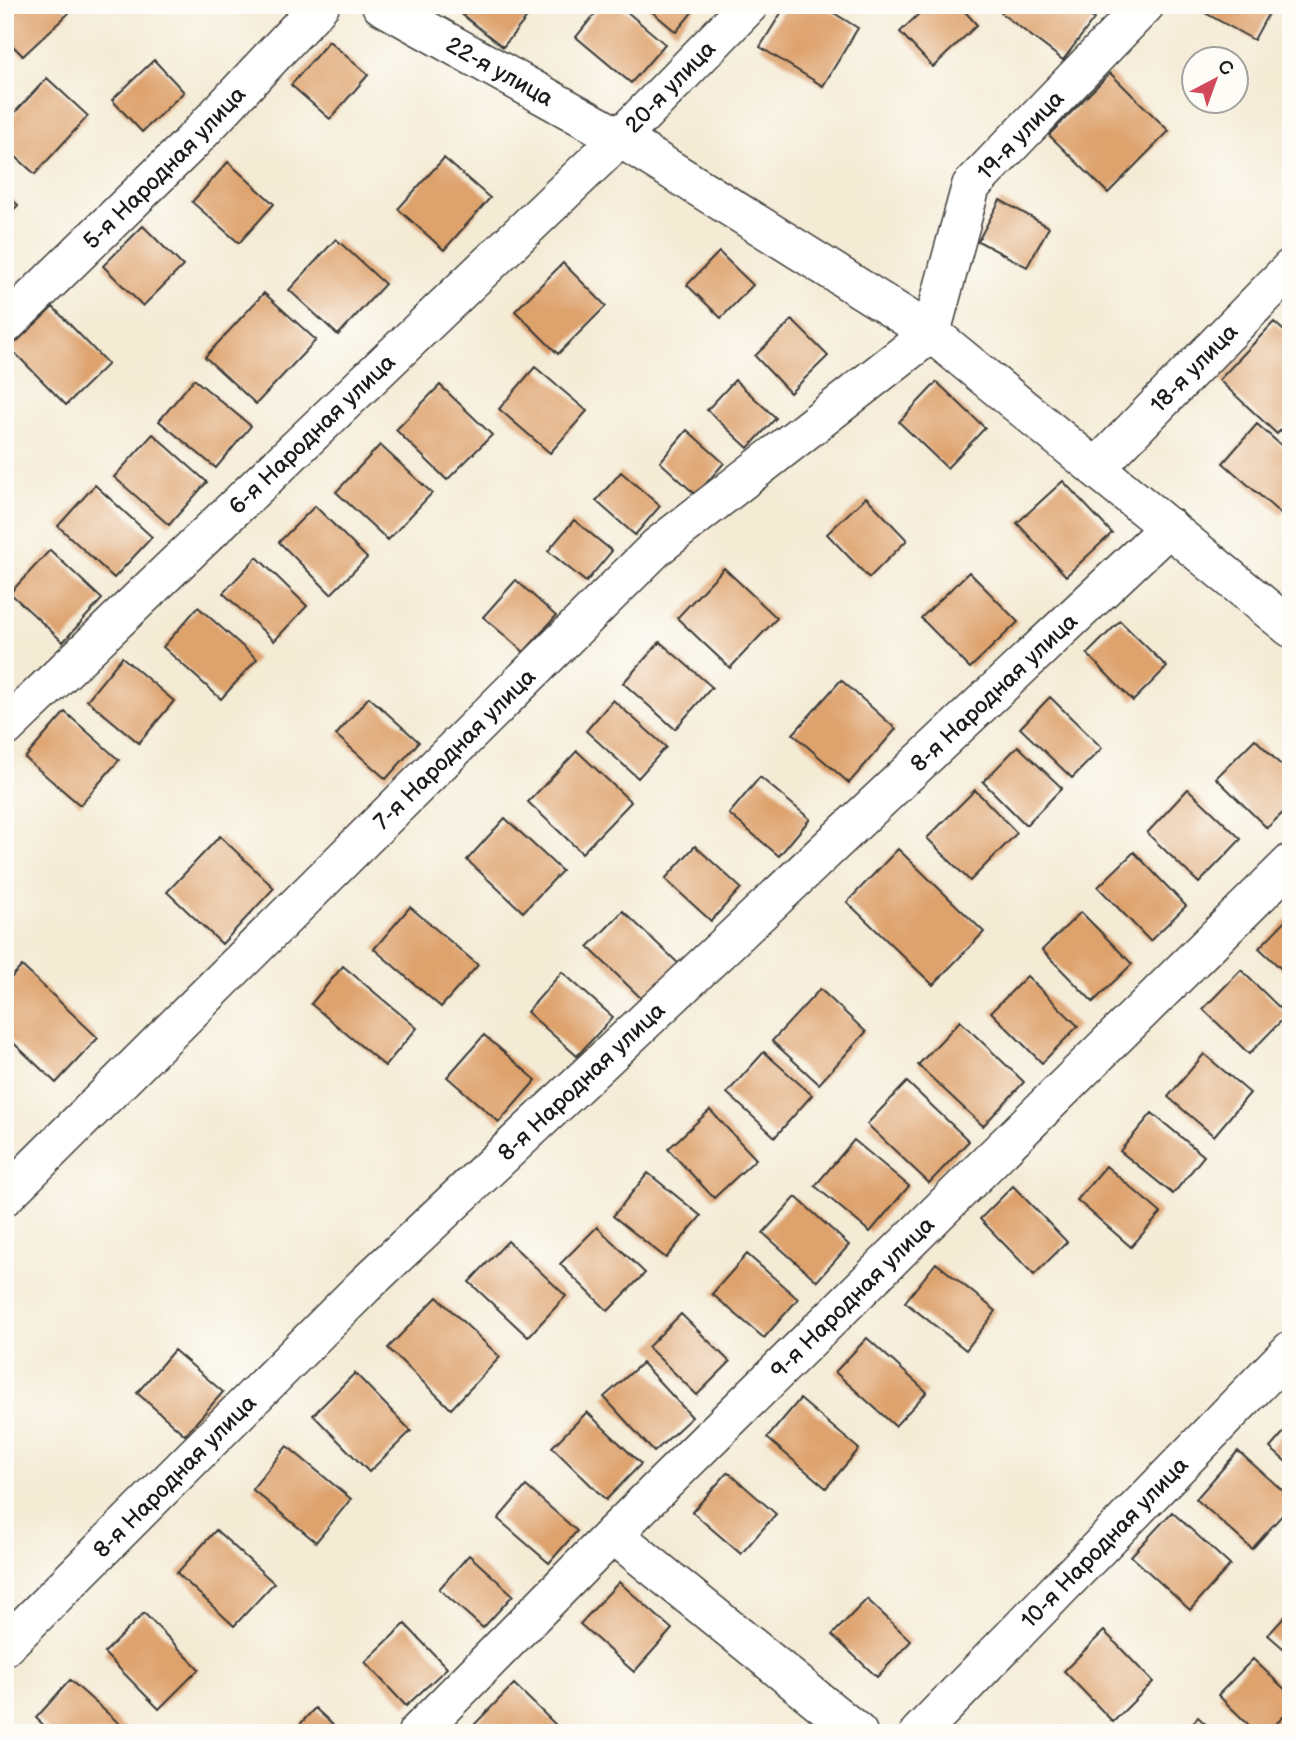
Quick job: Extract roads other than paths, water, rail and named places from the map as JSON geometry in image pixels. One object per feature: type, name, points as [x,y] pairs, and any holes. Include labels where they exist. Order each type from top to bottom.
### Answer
[{"type":"street","name":"5-я Народная улица","points":[[5,325],[190,144],[320,5]]},
{"type":"street","name":"22-я улица","points":[[381,5],[620,138],[932,333],[1291,628]]},
{"type":"street","name":"20-я улица","points":[[620,138],[748,5]]},
{"type":"street","name":"19-я улица","points":[[932,333],[971,186],[1145,5]]},
{"type":"street","name":"6-я Народная улица","points":[[5,728],[620,138]]},
{"type":"street","name":"18-я улица","points":[[1096,468],[1291,268]]},
{"type":"street","name":"7-я Народная улица","points":[[5,1196],[657,547],[932,333]]},
{"type":"street","name":"8-я Народная улица","points":[[5,1646],[365,1286],[1170,527]]},
{"type":"street","name":"9-я Народная улица","points":[[417,1733],[613,1534],[1291,863]]},
{"type":"street","name":"10-я Народная улица","points":[[919,1733],[1291,1350]]},
{"type":"street","points":[[613,1534],[858,1733]]}]
